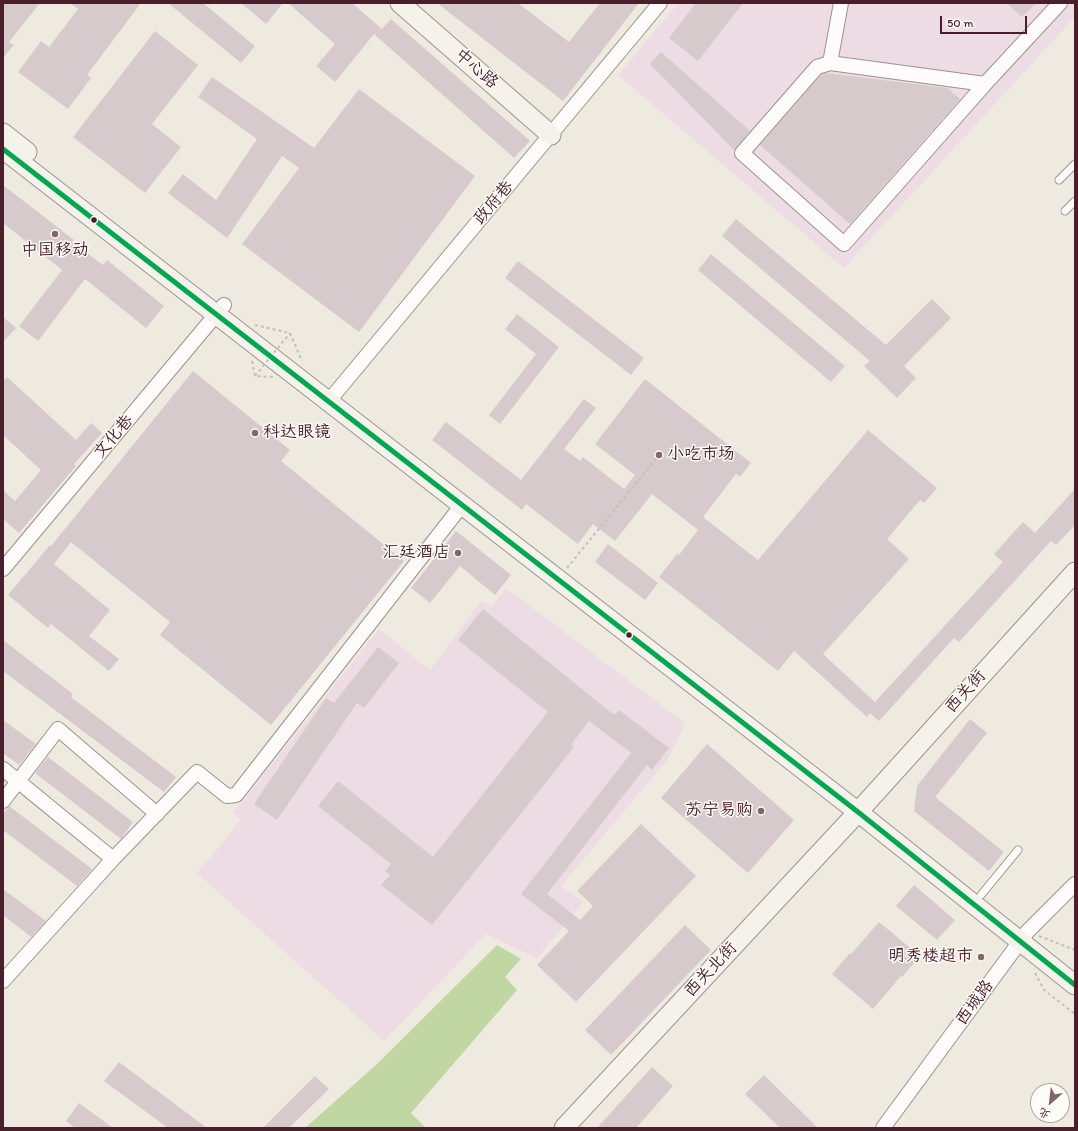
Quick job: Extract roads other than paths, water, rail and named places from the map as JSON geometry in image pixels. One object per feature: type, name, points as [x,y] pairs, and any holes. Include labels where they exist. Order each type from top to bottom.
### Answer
[{"type":"main road","name":"中心路","points":[[400,3],[551,134]]},
{"type":"main road","points":[[3,133],[220,310],[247,323],[304,367],[332,397],[462,505],[862,807],[980,894],[1023,937],[1075,985]]},
{"type":"main road","points":[[3,149],[220,310],[332,397],[566,570],[1023,937],[1075,970]]},
{"type":"main road","name":"西关街","points":[[862,807],[1071,583]]},
{"type":"main road","name":"西关北街","points":[[564,1128],[862,807]]},
{"type":"street","name":"政府巷","points":[[332,397],[660,3]]},
{"type":"street","points":[[830,63],[841,3]]},
{"type":"street","points":[[985,84],[830,63],[817,67],[742,153],[844,244],[985,84],[1060,3]]},
{"type":"street","name":"文化巷","points":[[3,569],[220,310]]},
{"type":"street","points":[[3,981],[113,859],[197,772],[226,796],[236,795],[462,505]]},
{"type":"street","points":[[3,801],[58,729],[157,814]]},
{"type":"street","points":[[3,769],[113,859]]},
{"type":"street","name":"西城路","points":[[883,1128],[1023,937],[1075,884]]},
{"type":"lane","points":[[1059,180],[1075,164]]},
{"type":"lane","points":[[1065,211],[1075,201]]},
{"type":"lane","points":[[980,894],[1018,850]]},
{"type":"place","name":"中国移动","points":[[55,234]]},
{"type":"place","name":"科达眼镜","points":[[255,433]]},
{"type":"place","name":"小吃市场","points":[[659,455]]},
{"type":"place","name":"汇廷酒店","points":[[458,553]]},
{"type":"place","name":"苏宁易购","points":[[761,811]]},
{"type":"place","name":"明秀楼超市","points":[[981,957]]}]
